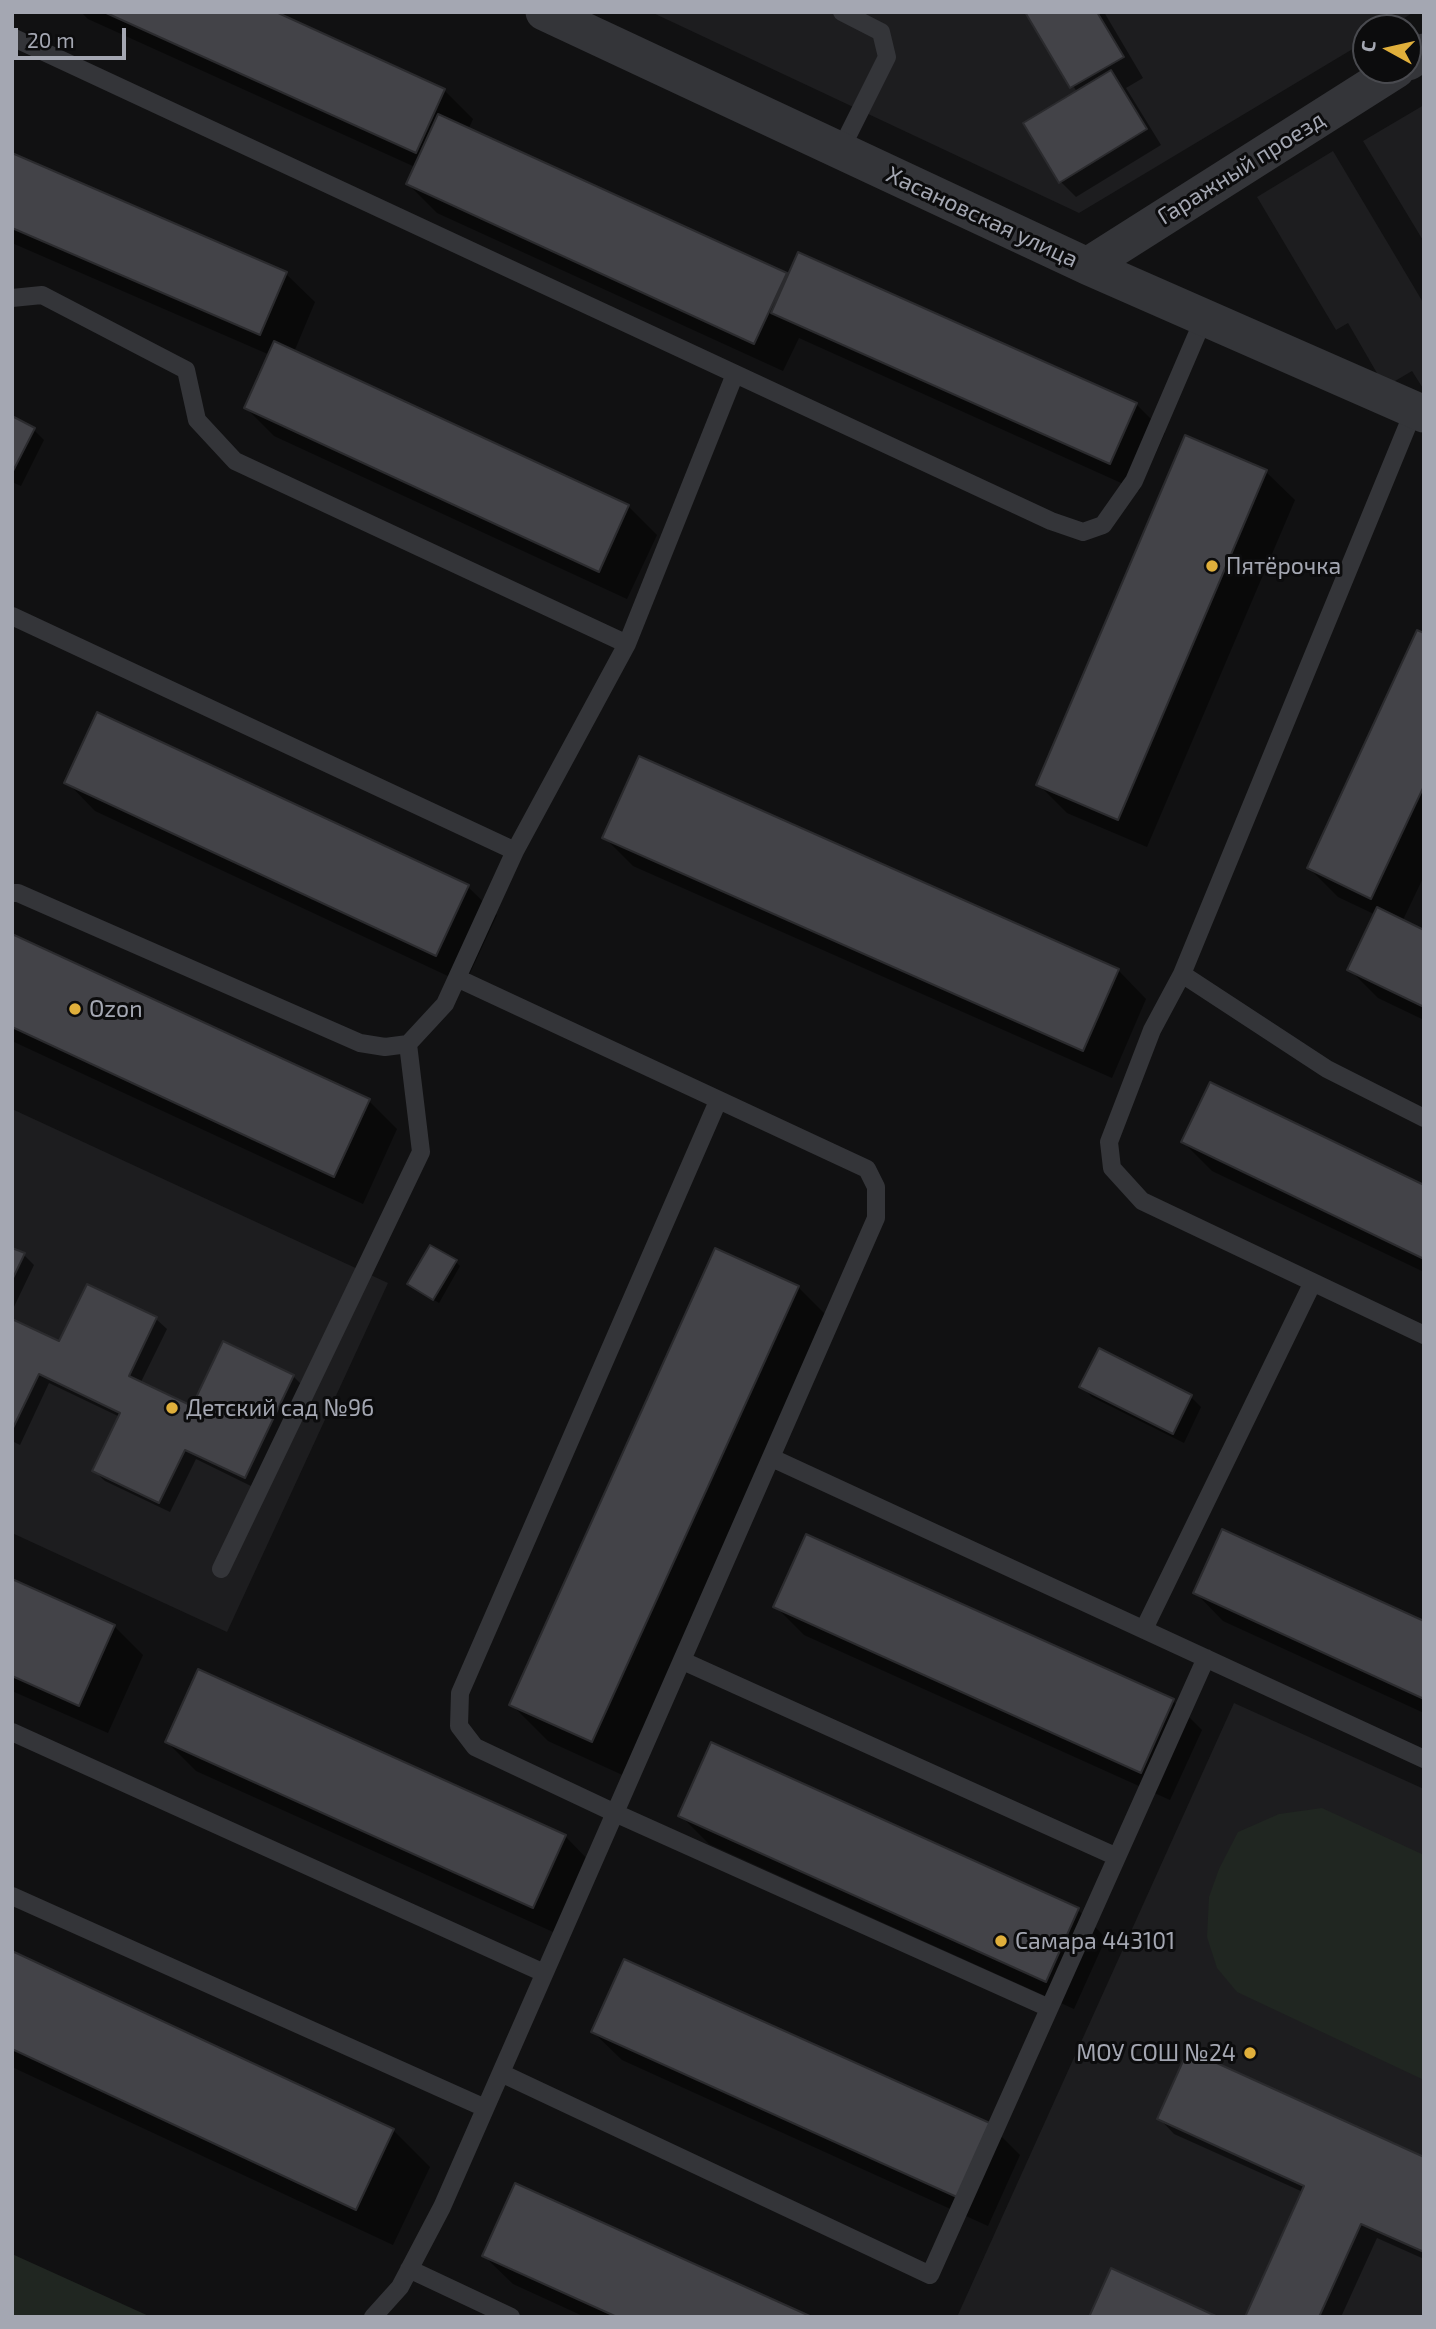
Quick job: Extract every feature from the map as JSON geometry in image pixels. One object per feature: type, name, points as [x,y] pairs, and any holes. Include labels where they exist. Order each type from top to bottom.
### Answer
[{"type":"street","name":"Хасановская улица","points":[[544,12],[1087,266],[1419,412]]},
{"type":"street","name":"Гаражный проезд","points":[[1087,266],[1374,84]]},
{"type":"lane","points":[[840,151],[887,57],[881,32],[842,12]]},
{"type":"lane","points":[[12,37],[1051,521],[1083,532],[1103,525],[1134,481],[1204,318]]},
{"type":"lane","points":[[12,298],[42,295],[186,370],[197,420],[235,461],[627,644]]},
{"type":"lane","points":[[12,893],[18,893],[360,1043],[385,1047],[408,1044],[445,1004],[515,851],[627,644],[735,374]]},
{"type":"lane","points":[[1419,412],[1182,974],[1152,1030],[1109,1142],[1112,1168],[1142,1201],[1424,1335]]},
{"type":"lane","points":[[12,615],[515,851]]},
{"type":"lane","points":[[1182,974],[1327,1069],[1424,1118]]},
{"type":"lane","points":[[373,2317],[400,2287],[442,2207],[876,1218],[876,1187],[867,1169],[457,978]]},
{"type":"lane","points":[[221,1569],[421,1153],[408,1044]]},
{"type":"lane","points":[[718,1101],[460,1693],[459,1726],[475,1747],[615,1814],[1049,2008]]},
{"type":"lane","points":[[1143,1629],[1313,1282]]},
{"type":"lane","points":[[772,1458],[1424,1759]]},
{"type":"lane","points":[[501,2073],[930,2275],[1206,1658]]},
{"type":"lane","points":[[682,1661],[1116,1857]]},
{"type":"lane","points":[[12,1732],[544,1973]]},
{"type":"lane","points":[[12,1896],[485,2108]]},
{"type":"lane","points":[[409,2269],[511,2317]]},
{"type":"shaded area","points":[[651,12],[1414,12],[1352,14],[1352,49],[1079,213]]},
{"type":"shaded area","points":[[1424,105],[1424,242],[1363,141]]},
{"type":"shaded area","points":[[1333,151],[1424,304],[1424,390],[1412,371],[1385,387],[1348,323],[1336,330],[1257,197]]},
{"type":"shaded area","name":"Детский сад №96","points":[[12,1109],[388,1283],[227,1632],[12,1533]]},
{"type":"shaded area","name":"МОУ СОШ №24","points":[[1234,1703],[1424,1789],[1424,2317],[957,2317]]},
{"type":"shaded area","points":[[1322,1808],[1424,1855],[1424,2080],[1237,1992],[1217,1968],[1207,1937],[1209,1897],[1219,1869],[1238,1832],[1279,1814]]},
{"type":"shaded area","points":[[12,2254],[151,2317],[12,2317]]},
{"type":"building","points":[[104,12],[276,12],[445,89],[416,153]]},
{"type":"building","points":[[1025,12],[1097,12],[1124,57],[1070,88]]},
{"type":"building","points":[[1111,70],[1147,129],[1059,183],[1023,123]]},
{"type":"building","points":[[438,114],[787,273],[754,344],[406,184]]},
{"type":"building","points":[[12,153],[287,272],[260,335],[12,228]]},
{"type":"building","points":[[798,252],[1137,403],[1110,464],[771,313]]},
{"type":"building","points":[[274,341],[629,505],[599,572],[244,408]]},
{"type":"building","points":[[12,416],[35,428],[12,473]]},
{"type":"building","points":[[1185,435],[1267,470],[1118,820],[1036,785]]},
{"type":"building","points":[[1417,630],[1424,633],[1424,786],[1371,899],[1307,868]]},
{"type":"building","points":[[97,712],[469,885],[436,956],[64,783]]},
{"type":"building","points":[[639,756],[1119,969],[1083,1051],[602,838]]},
{"type":"building","points":[[1377,907],[1424,930],[1424,1007],[1347,970]]},
{"type":"building","points":[[12,934],[370,1099],[334,1177],[12,1027]]},
{"type":"building","points":[[1210,1082],[1424,1185],[1424,1259],[1181,1142]]},
{"type":"building","points":[[430,1245],[457,1260],[433,1300],[407,1284]]},
{"type":"building","points":[[12,1248],[25,1253],[12,1280]]},
{"type":"building","points":[[715,1248],[799,1286],[592,1742],[509,1705]]},
{"type":"building","points":[[87,1284],[157,1317],[129,1376],[192,1406],[223,1341],[294,1375],[245,1478],[185,1450],[159,1503],[92,1471],[120,1413],[39,1374],[12,1430],[12,1319],[59,1341]]},
{"type":"building","points":[[1099,1348],[1192,1395],[1173,1434],[1079,1387]]},
{"type":"building","points":[[1222,1529],[1424,1621],[1424,1699],[1193,1593]]},
{"type":"building","points":[[806,1534],[1174,1699],[1141,1773],[773,1607]]},
{"type":"building","points":[[12,1579],[115,1625],[79,1706],[12,1676]]},
{"type":"building","points":[[198,1669],[566,1835],[533,1908],[165,1742]]},
{"type":"building","points":[[711,1742],[1079,1908],[1046,1982],[678,1816]]},
{"type":"building","points":[[12,1951],[394,2129],[356,2210],[12,2049]]},
{"type":"building","points":[[624,1959],[992,2124],[959,2198],[591,2032]]},
{"type":"building","points":[[1188,2050],[1424,2157],[1424,2252],[1361,2224],[1319,2317],[1245,2317],[1304,2186],[1157,2119]]},
{"type":"building","points":[[515,2183],[812,2317],[617,2317],[482,2256]]},
{"type":"building","points":[[1111,2268],[1218,2317],[1089,2317]]},
{"type":"place","name":"Пятёрочка","points":[[1212,566]]},
{"type":"place","name":"Ozon","points":[[75,1009]]},
{"type":"place","name":"Детский сад №96","points":[[172,1408]]},
{"type":"place","name":"Самара 443101","points":[[1001,1941]]},
{"type":"place","name":"МОУ СОШ №24","points":[[1250,2053]]}]
